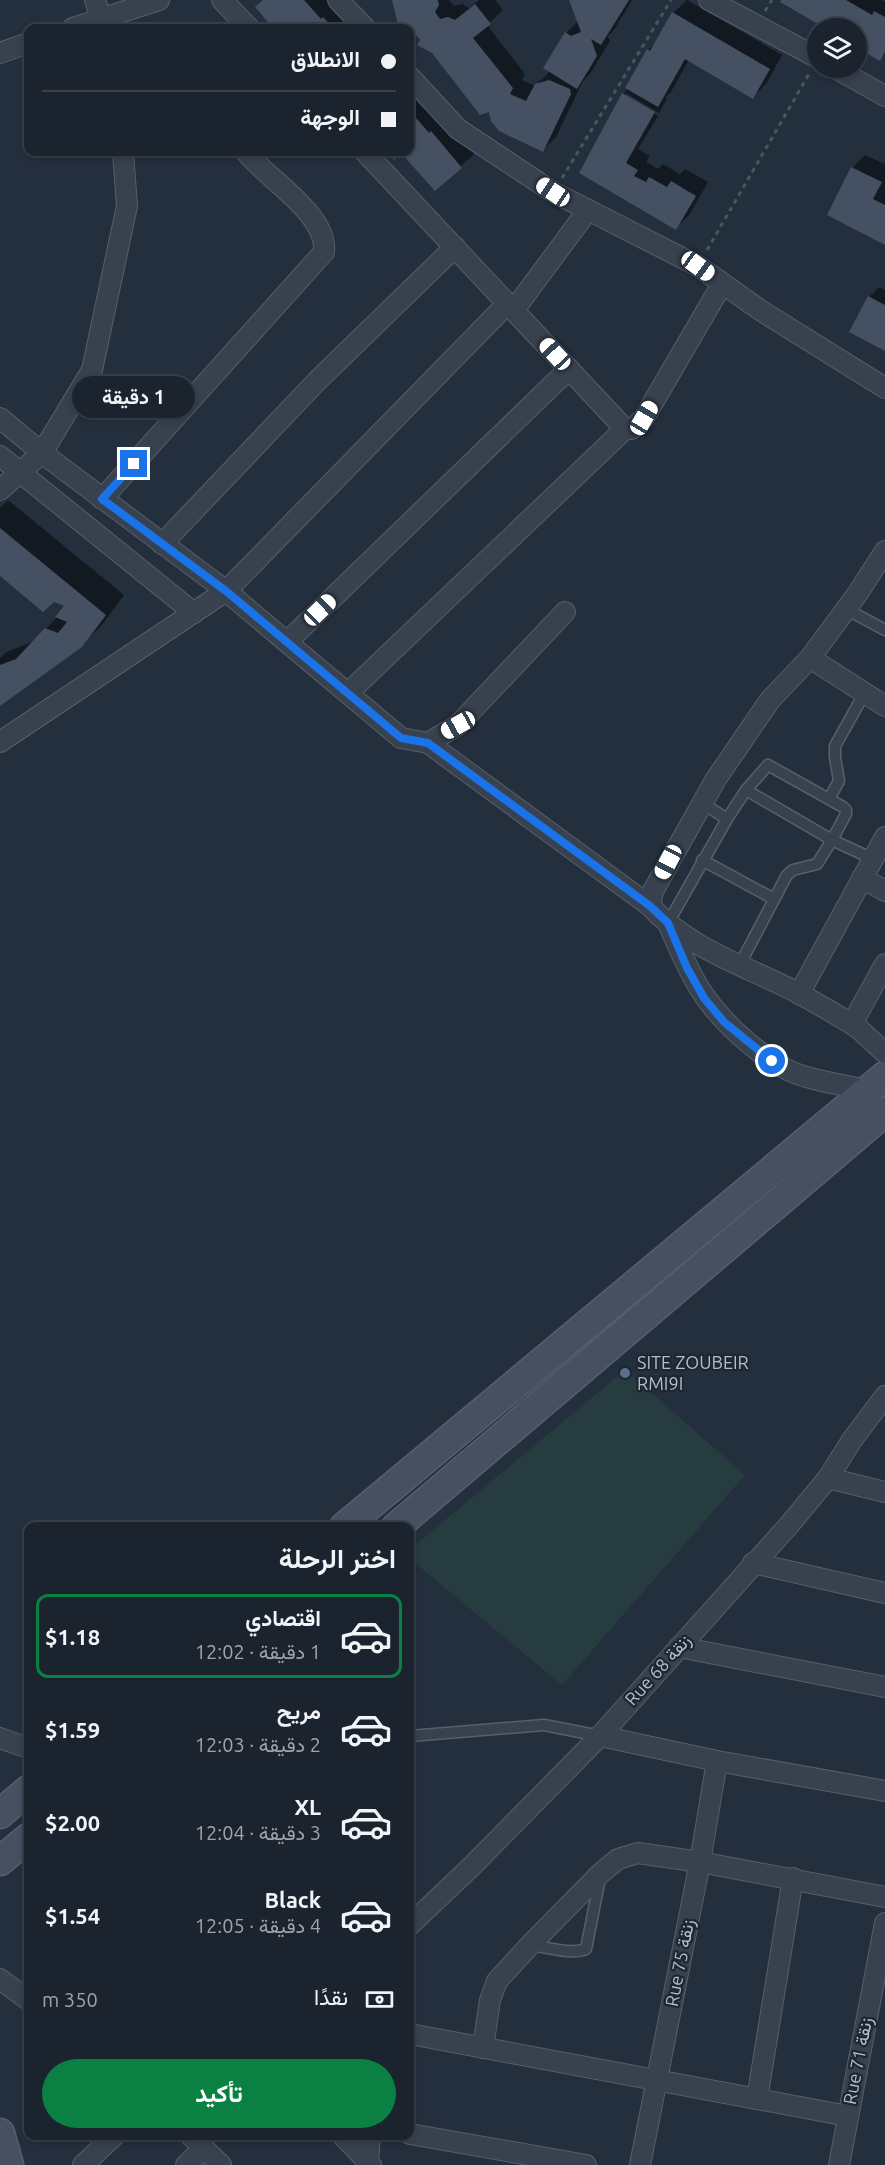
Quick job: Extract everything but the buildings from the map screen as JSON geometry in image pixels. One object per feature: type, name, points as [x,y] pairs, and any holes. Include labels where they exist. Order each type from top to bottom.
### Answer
[{"type":"main road","points":[[350,1522],[881,1096]]},
{"type":"main road","points":[[402,1522],[881,1096]]},
{"type":"main road","points":[[0,1814],[24,1793]]},
{"type":"main road","points":[[0,1861],[24,1841]]},
{"type":"main road","points":[[0,2133],[9,2165]]},
{"type":"street","points":[[95,0],[103,24],[159,0]]},
{"type":"street","points":[[222,0],[245,24]]},
{"type":"street","points":[[338,0],[361,24]]},
{"type":"street","points":[[710,0],[807,60]]},
{"type":"street","points":[[0,53],[24,45]]},
{"type":"street","points":[[853,78],[885,96]]},
{"type":"street","points":[[414,81],[458,129],[553,192],[698,266],[760,310],[885,388]]},
{"type":"street","points":[[0,490],[21,474],[42,453],[92,370],[127,206],[123,156]]},
{"type":"street","points":[[102,499],[324,252],[326,241],[316,222],[250,156]]},
{"type":"street","points":[[369,156],[625,429]]},
{"type":"street","points":[[0,742],[226,591],[511,306],[588,210]]},
{"type":"street","points":[[162,543],[318,380],[455,247]]},
{"type":"street","points":[[348,693],[625,429],[632,429],[644,418],[722,284]]},
{"type":"street","points":[[287,642],[569,369]]},
{"type":"street","points":[[0,418],[102,499],[226,591],[401,738],[428,743],[650,906],[668,923],[692,940],[739,966],[800,994],[852,1024],[885,1053]]},
{"type":"street","points":[[0,456],[194,613]]},
{"type":"street","points":[[650,906],[653,891],[702,803],[770,700],[810,658],[885,551]]},
{"type":"street","points":[[428,743],[458,725],[565,612]]},
{"type":"street","points":[[810,658],[885,706]]},
{"type":"street","points":[[800,994],[881,847]]},
{"type":"street","points":[[862,878],[885,891]]},
{"type":"street","points":[[668,923],[687,968],[704,998],[724,1022],[751,1045],[785,1069],[881,1096]]},
{"type":"street","points":[[852,1024],[885,964]]},
{"type":"street","name":"Rue 68 زنقة","points":[[414,1921],[472,1866],[600,1736],[790,1524],[828,1478],[852,1440],[885,1396]]},
{"type":"street","points":[[828,1478],[885,1492]]},
{"type":"street","points":[[753,1563],[885,1593]]},
{"type":"street","points":[[679,1647],[885,1687]]},
{"type":"street","points":[[600,1736],[717,1761],[885,1791]]},
{"type":"street","points":[[0,1738],[24,1747]]},
{"type":"street","name":"Rue 75 زنقة","points":[[640,2165],[700,1862],[717,1761]]},
{"type":"street","points":[[483,2048],[490,2000],[497,1981],[601,1873],[618,1859],[638,1853],[793,1878],[885,1897]]},
{"type":"street","points":[[757,2099],[793,1878]]},
{"type":"street","name":"Rue 71 زنقة","points":[[839,2165],[885,1923]]},
{"type":"street","points":[[0,1979],[24,1997]]},
{"type":"street","points":[[414,2035],[848,2116]]},
{"type":"street","points":[[414,2135],[543,2161],[586,2165]]},
{"type":"street","points":[[83,2165],[110,2140]]},
{"type":"street","points":[[347,2140],[369,2163]]},
{"type":"street","points":[[369,2163],[370,2140]]},
{"type":"street","points":[[186,2165],[198,2142],[220,2165]]},
{"type":"lane","points":[[846,609],[885,630]]},
{"type":"lane","points":[[829,799],[839,781],[835,746],[864,694]]},
{"type":"lane","points":[[668,923],[726,819],[746,790],[768,765],[829,799],[846,810],[832,840],[816,864],[793,870],[787,874],[739,966]]},
{"type":"lane","points":[[746,790],[832,840],[881,847]]},
{"type":"lane","points":[[702,803],[726,819]]},
{"type":"lane","points":[[702,860],[774,899]]},
{"type":"lane","points":[[414,1736],[544,1725],[600,1736]]},
{"type":"lane","points":[[530,1945],[580,1951],[586,1949],[601,1873]]},
{"type":"path","points":[[553,192],[671,0]]},
{"type":"path","points":[[698,266],[807,76]]},
{"type":"green space","points":[[625,1370],[745,1475],[562,1685],[414,1562],[414,1546]]},
{"type":"place","name":"SITE ZOUBEIR RMI9I","points":[[625,1373]]},
{"type":"route","points":[[134,464],[102,499],[226,591],[401,738],[428,743],[650,906],[668,923],[687,968],[704,998],[724,1022],[772,1061]]}]
